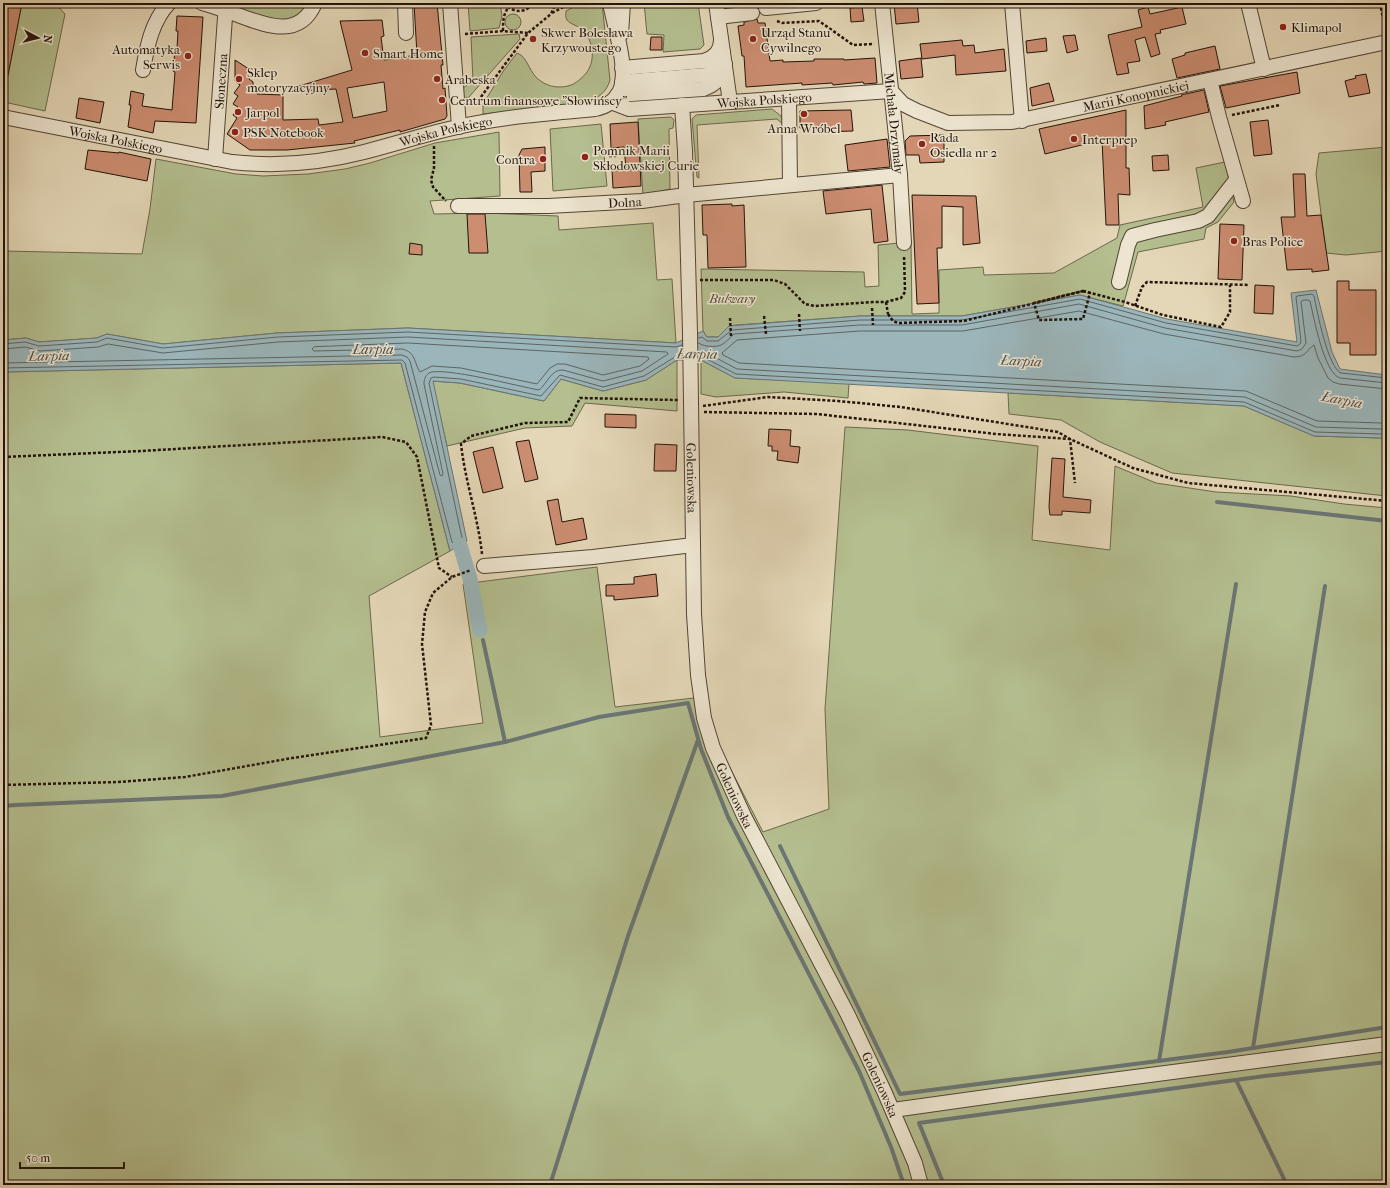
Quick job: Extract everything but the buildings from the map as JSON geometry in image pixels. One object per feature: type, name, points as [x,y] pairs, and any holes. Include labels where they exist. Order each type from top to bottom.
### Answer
[{"type":"street","points":[[143,70],[149,38],[162,10],[169,3]]},
{"type":"street","points":[[202,3],[226,7],[269,26],[284,27],[294,25],[304,20],[315,3]]},
{"type":"street","points":[[405,3],[406,33]]},
{"type":"street","points":[[450,3],[459,127]]},
{"type":"street","points":[[610,3],[619,80]]},
{"type":"street","points":[[619,80],[623,3]]},
{"type":"street","points":[[716,3],[730,102]]},
{"type":"street","points":[[766,8],[816,3]]},
{"type":"street","name":"Michała Drzymały","points":[[882,3],[900,175],[904,243]]},
{"type":"street","points":[[1012,3],[1022,121]]},
{"type":"street","points":[[1248,3],[1264,68]]},
{"type":"street","name":"Słoneczna","points":[[215,159],[226,7]]},
{"type":"street","points":[[718,18],[752,13]]},
{"type":"street","name":"Marii Konopnickiej","points":[[891,91],[903,104],[917,112],[948,123],[1022,121],[1264,68],[1386,38]]},
{"type":"street","points":[[619,80],[704,61],[715,55],[719,49],[723,52]]},
{"type":"street","points":[[619,80],[703,89],[718,81],[722,75],[723,52]]},
{"type":"street","name":"Wojska Polskiego","points":[[619,80],[630,109],[891,91]]},
{"type":"street","name":"Wojska Polskiego","points":[[3,117],[215,159],[238,163],[264,164],[325,160],[364,152],[459,127],[506,119],[595,109],[602,107],[619,80]]},
{"type":"street","points":[[1210,80],[1236,180],[1243,201]]},
{"type":"street","points":[[788,98],[790,185]]},
{"type":"street","points":[[682,105],[688,280]]},
{"type":"street","name":"Dolna","points":[[458,206],[548,206],[642,201],[686,194],[900,175]]},
{"type":"street","points":[[1119,282],[1128,245],[1132,236],[1198,221],[1208,216],[1236,180]]},
{"type":"street","name":"Goleniowska","points":[[688,280],[691,370],[694,614],[698,675],[704,718],[713,748],[744,816],[848,1015],[893,1110],[915,1163],[921,1185]]},
{"type":"street","points":[[484,566],[593,557],[693,545]]},
{"type":"street","points":[[893,1110],[1387,1044]]},
{"type":"path","points":[[504,3],[508,8],[519,12],[525,10],[534,3]]},
{"type":"path","points":[[551,14],[556,3]]},
{"type":"path","points":[[475,105],[528,33],[551,14],[571,3]]},
{"type":"path","points":[[1380,3],[1386,38]]},
{"type":"path","points":[[503,31],[504,13],[508,8]]},
{"type":"path","points":[[775,21],[782,23],[819,21],[853,45],[877,43]]},
{"type":"path","points":[[452,36],[503,31],[528,33]]},
{"type":"path","points":[[1219,117],[1280,105]]},
{"type":"path","points":[[434,141],[434,168],[431,180],[433,187],[446,201],[458,206]]},
{"type":"path","points":[[609,156],[615,156],[627,146]]},
{"type":"path","points":[[688,280],[774,280],[785,284],[805,304],[815,306],[886,302],[901,298],[905,292],[904,243]]},
{"type":"path","points":[[1135,306],[1142,287],[1147,282],[1249,285]]},
{"type":"path","points":[[886,302],[888,314],[893,321],[898,323],[964,322],[1083,291],[1163,316],[1221,327],[1230,312],[1230,285]]},
{"type":"path","points":[[1034,303],[1039,320],[1083,319],[1090,293]]},
{"type":"path","points":[[872,308],[873,325]]},
{"type":"path","points":[[799,314],[800,331]]},
{"type":"path","points":[[764,316],[766,334]]},
{"type":"path","points":[[730,318],[731,336]]},
{"type":"path","points":[[691,407],[768,397],[838,401],[900,407],[1058,432],[1133,468],[1188,483],[1387,502]]},
{"type":"path","points":[[3,785],[118,782],[185,776],[426,738],[431,725],[422,644],[425,612],[433,593],[452,577],[484,566],[480,535],[464,466],[461,444],[471,436],[525,423],[568,422],[580,398],[675,400]]},
{"type":"path","points":[[715,412],[817,414],[996,434],[1070,439]]},
{"type":"path","points":[[3,457],[141,451],[382,437],[406,442],[417,457],[439,568],[452,577]]},
{"type":"path","points":[[1070,439],[1074,483]]},
{"type":"green space","points":[[22,3],[55,3],[65,14],[45,111],[4,102]]},
{"type":"green space","points":[[202,3],[315,3],[294,25]]},
{"type":"green space","points":[[468,3],[500,3],[502,16],[499,28],[470,31]]},
{"type":"green space","points":[[581,3],[602,3],[610,80],[607,88],[598,97],[586,103],[483,114],[483,104],[504,70],[517,53],[524,58],[534,75],[548,85],[558,87],[568,86],[581,79],[587,72],[592,61],[591,44],[586,33],[582,29],[566,19],[566,11]]},
{"type":"green space","points":[[644,3],[698,3],[704,45],[700,49],[663,52],[664,35],[647,34]]},
{"type":"green space","points":[[513,14],[519,16],[521,22],[519,28],[513,30],[507,28],[505,22],[507,16]]},
{"type":"green space","points":[[519,34],[520,39],[469,97],[463,99],[463,88],[473,81],[471,37]]},
{"type":"green space","points":[[772,109],[781,116],[784,125],[777,119],[697,125],[699,178],[697,177],[692,119],[696,115]]},
{"type":"green space","points":[[671,117],[674,120],[673,128],[669,129],[670,189],[643,195],[638,119]]},
{"type":"green space","points":[[601,124],[607,186],[553,191],[550,129]]},
{"type":"green space","points":[[499,132],[500,196],[430,201],[434,214],[485,213],[558,216],[559,230],[653,223],[657,280],[672,279],[676,343],[408,328],[277,333],[163,344],[107,334],[97,338],[39,342],[26,338],[3,340],[3,251],[142,254],[150,209],[156,159],[236,174],[263,176],[308,174],[345,169],[435,143]]},
{"type":"green space","points":[[1387,147],[1387,204],[1385,205],[1387,251],[1346,255],[1326,253],[1316,174],[1319,153]]},
{"type":"green space","name":"Bulwary","points":[[1225,162],[1234,202],[1218,222],[1206,228],[1204,239],[1138,252],[1123,306],[1080,295],[962,316],[860,316],[737,325],[729,326],[718,337],[707,337],[703,331],[701,269],[864,272],[865,287],[879,286],[878,245],[911,242],[912,314],[939,313],[939,270],[983,267],[984,275],[1054,273],[1117,238],[1120,225],[1203,207],[1196,168]]},
{"type":"green space","points":[[677,360],[677,411],[585,403],[572,426],[525,428],[447,446],[432,381],[460,383],[544,401],[561,379],[603,391],[646,380]]},
{"type":"green space","points":[[701,360],[735,378],[849,383],[848,398],[784,392],[716,397],[701,394]]},
{"type":"green space","points":[[401,363],[450,551],[369,596],[380,737],[483,723],[463,584],[597,567],[615,707],[694,698],[763,832],[829,809],[825,709],[845,427],[908,430],[1038,446],[1032,540],[1110,550],[1115,466],[1156,483],[1216,492],[1291,496],[1344,504],[1387,508],[1387,1185],[3,1185],[3,372]]},
{"type":"green space","points":[[1008,393],[1244,406],[1314,436],[1381,438],[1387,441],[1387,496],[1172,473],[1100,442],[1061,420],[1009,414]]},
{"type":"water","name":"Łarpia","points":[[1316,290],[1332,352],[1340,369],[1387,375],[1387,441],[1381,438],[1314,436],[1244,406],[735,378],[701,360],[677,360],[646,380],[603,391],[561,379],[544,401],[460,383],[433,381],[467,541],[450,551],[401,363],[3,372],[3,340],[26,338],[39,342],[97,338],[107,334],[163,344],[277,333],[408,328],[676,343],[703,331],[707,337],[718,337],[729,326],[860,316],[962,316],[1080,295],[1167,319],[1297,342],[1291,293]]},
{"type":"waterway","points":[[1217,502],[1387,521]]},
{"type":"waterway","points":[[460,545],[470,579],[480,630]]},
{"type":"waterway","points":[[1159,1061],[1236,584]]},
{"type":"waterway","points":[[1253,1048],[1325,586]]},
{"type":"waterway","points":[[483,640],[505,742],[599,717],[688,703],[701,749],[728,817],[859,1071],[891,1147],[904,1185]]},
{"type":"waterway","points":[[550,1185],[628,936],[698,740]]},
{"type":"waterway","points":[[3,806],[222,796],[505,742]]},
{"type":"waterway","points":[[780,846],[900,1094],[1228,1052],[1387,1027]]},
{"type":"waterway","points":[[944,1185],[919,1123],[1265,1076],[1387,1062]]},
{"type":"waterway","points":[[1236,1080],[1287,1185]]},
{"type":"place","name":"Klimapol","points":[[1283,27]]},
{"type":"place","name":"Skwer Bolesława Krzywoustego","points":[[533,39]]},
{"type":"place","name":"Urząd Stanu Cywilnego","points":[[753,39]]},
{"type":"place","name":"Smart Home","points":[[365,53]]},
{"type":"place","name":"Automatyka Serwis","points":[[188,56]]},
{"type":"place","name":"Sklep motoryzacyjny","points":[[239,79]]},
{"type":"place","name":"Arabeska","points":[[437,79]]},
{"type":"place","name":"Centrum finansowe \"Słowińscy\"","points":[[442,100]]},
{"type":"place","name":"Jarpol","points":[[238,112]]},
{"type":"place","name":"Anna Wróbel","points":[[804,114]]},
{"type":"place","name":"PSK Notebook","points":[[235,132]]},
{"type":"place","name":"Interprep","points":[[1074,139]]},
{"type":"place","name":"Rada Osiedla nr 2","points":[[922,144]]},
{"type":"place","name":"Pomnik Marii Skłodowskiej Curie","points":[[585,157]]},
{"type":"place","name":"Contra","points":[[543,159]]},
{"type":"place","name":"Bras Police","points":[[1234,241]]}]
